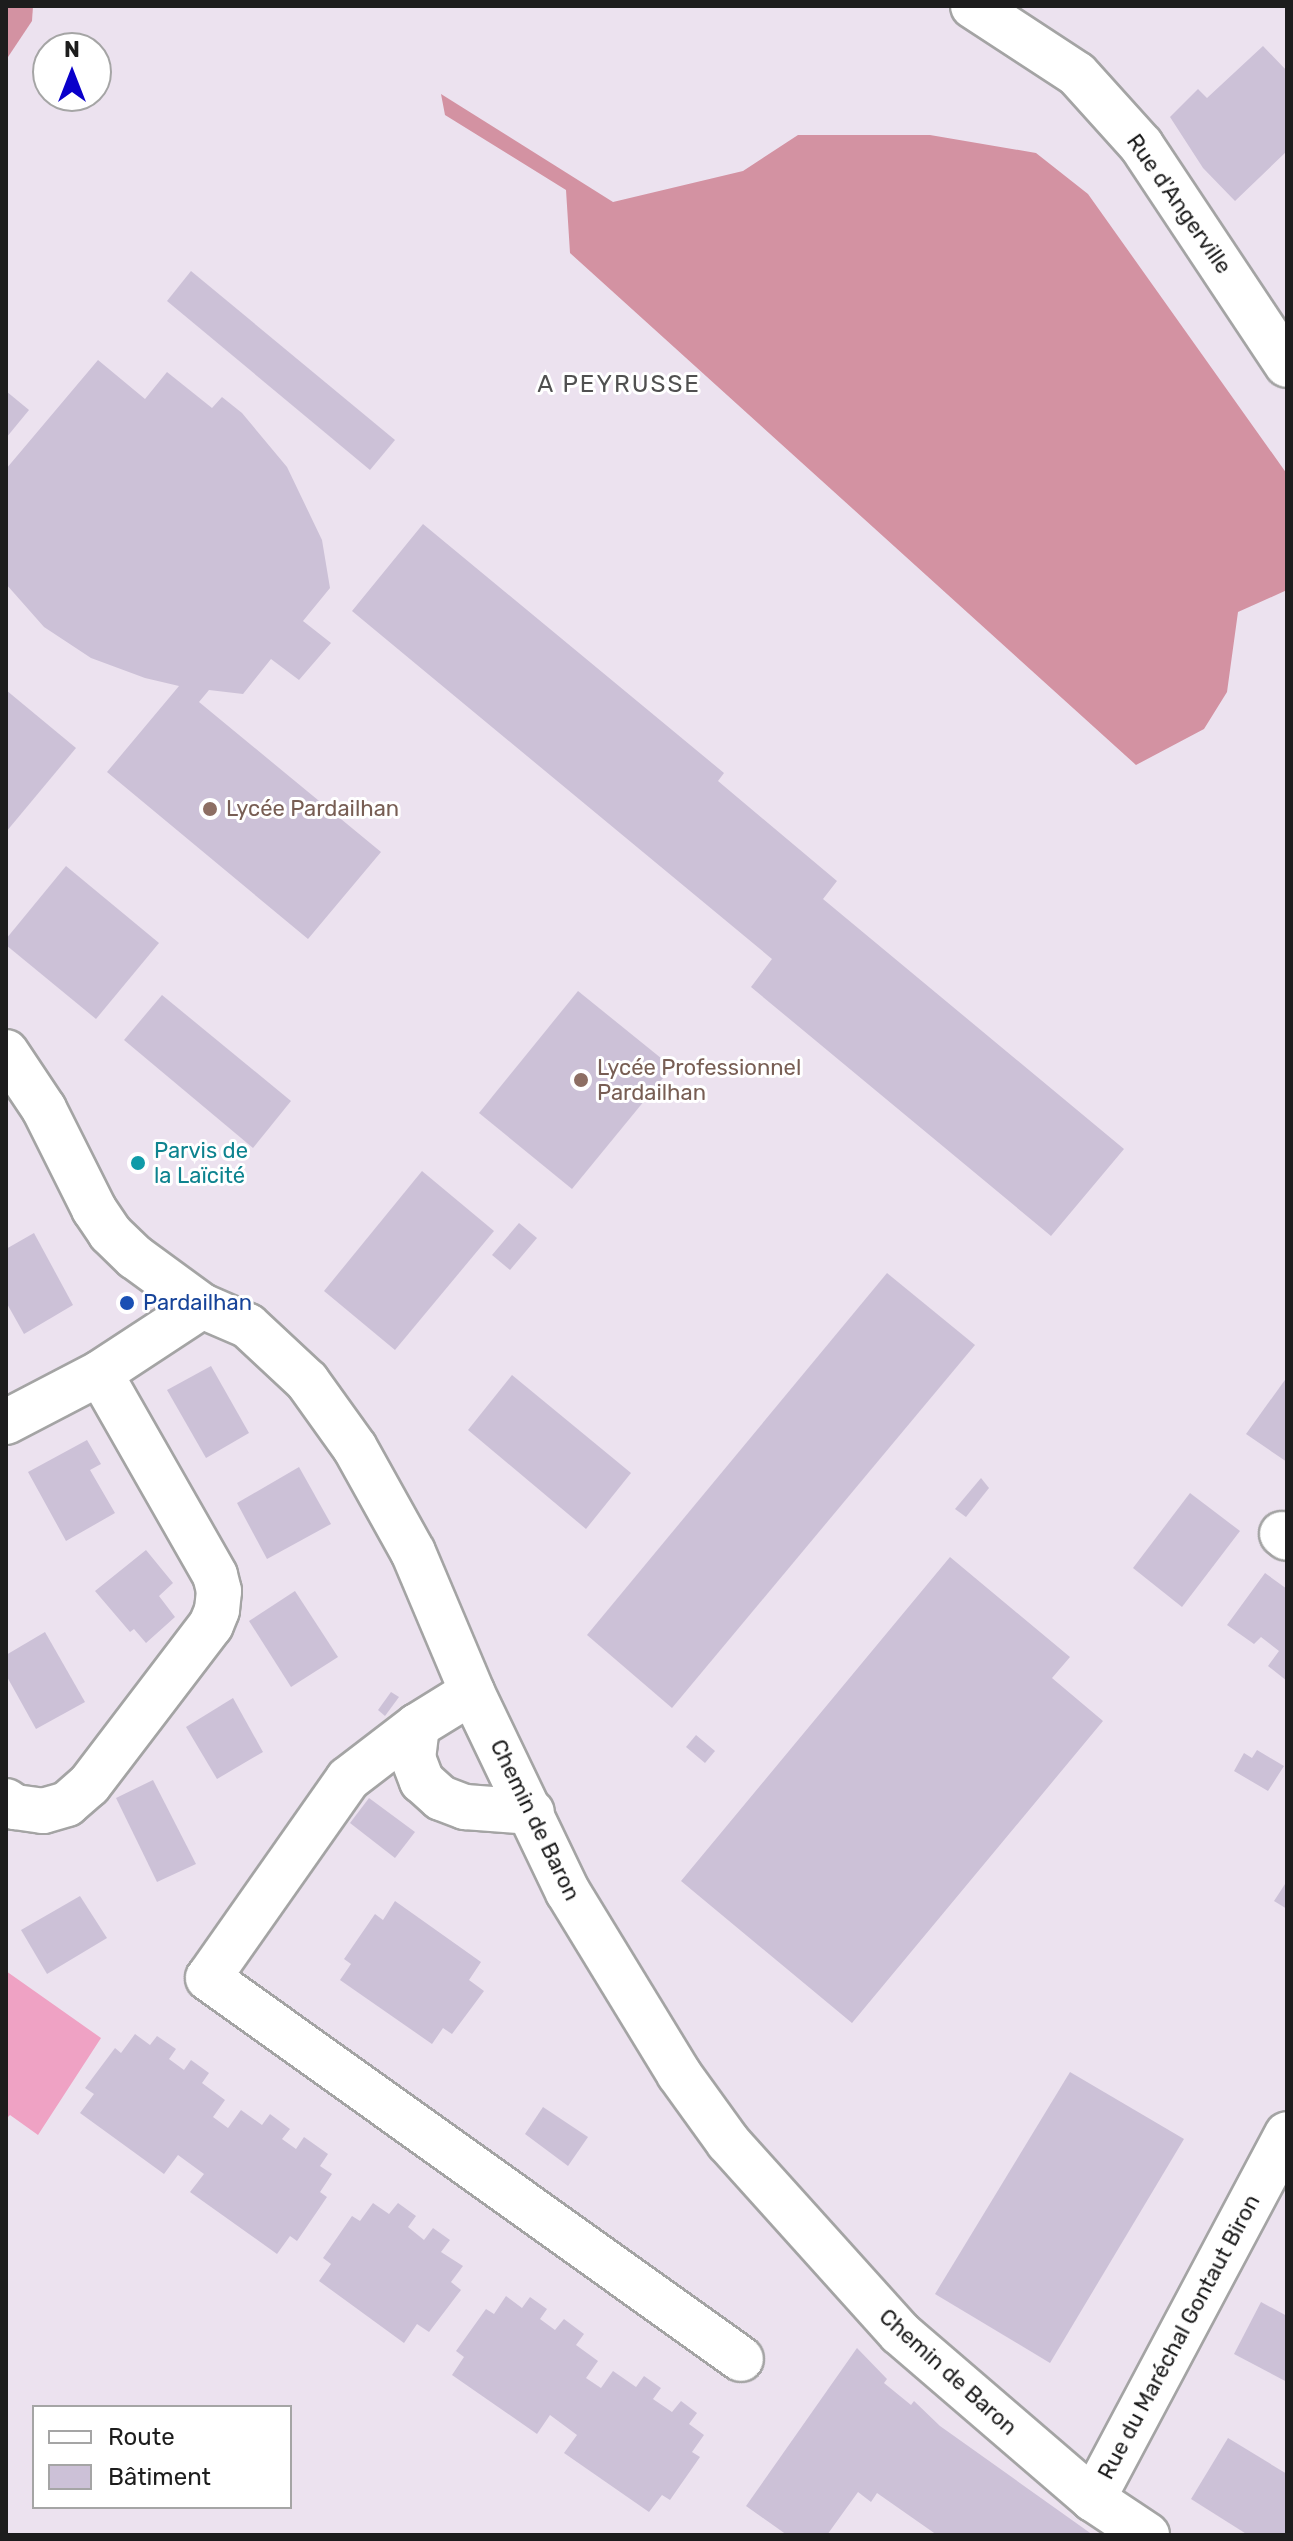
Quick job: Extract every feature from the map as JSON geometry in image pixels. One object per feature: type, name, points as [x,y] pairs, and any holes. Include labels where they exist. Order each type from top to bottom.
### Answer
[{"type":"street","name":"Rue d'Angerville","points":[[973,6],[1077,74],[1141,145],[1287,365]]},
{"type":"street","name":"Chemin de Baron","points":[[6,1052],[44,1109],[94,1209],[110,1233],[135,1257],[202,1306],[248,1326],[307,1381],[355,1448],[413,1552],[472,1692],[568,1892],[679,2074],[728,2142],[900,2333],[1093,2499],[1147,2535]]},
{"type":"street","points":[[6,1422],[100,1373],[202,1306]]},
{"type":"street","points":[[6,1801],[15,1807],[43,1811],[67,1804],[89,1785],[211,1625],[217,1610],[219,1591],[215,1575],[100,1373]]},
{"type":"street","points":[[472,1692],[417,1726],[348,1779],[208,1978],[741,2359]]},
{"type":"street","points":[[417,1726],[413,1758],[422,1781],[441,1798],[465,1807],[532,1812]]},
{"type":"street","name":"Rue du Maréchal Gontaut Biron","points":[[1093,2499],[1287,2134]]},
{"type":"shaded area","points":[[6,6],[33,6],[32,21],[6,60]]},
{"type":"shaded area","points":[[441,94],[613,202],[743,171],[798,135],[930,135],[1036,153],[1088,194],[1287,474],[1287,590],[1238,612],[1227,692],[1204,729],[1136,765],[570,253],[566,190],[445,115]]},
{"type":"shaded area","points":[[6,1971],[101,2038],[38,2135],[10,2115],[6,2119]]},
{"type":"building","points":[[1263,46],[1287,71],[1287,151],[1235,201],[1203,168],[1170,117],[1198,89],[1207,98]]},
{"type":"building","points":[[191,271],[395,440],[370,470],[167,301]]},
{"type":"building","points":[[98,360],[145,399],[167,372],[212,408],[222,397],[242,413],[287,467],[322,540],[330,588],[303,621],[331,643],[299,680],[271,659],[243,694],[209,690],[199,702],[381,852],[308,939],[107,772],[179,686],[145,678],[91,658],[44,627],[6,584],[6,469]]},
{"type":"building","points":[[6,391],[29,410],[6,438]]},
{"type":"building","points":[[423,524],[724,773],[718,781],[837,881],[823,899],[1124,1149],[1051,1236],[751,987],[772,959],[352,611]]},
{"type":"building","points":[[6,690],[76,748],[6,832]]},
{"type":"building","points":[[66,866],[159,943],[96,1019],[6,945],[6,939]]},
{"type":"building","points":[[578,991],[672,1067],[572,1189],[479,1113]]},
{"type":"building","points":[[162,995],[291,1101],[253,1148],[124,1040]]},
{"type":"building","points":[[422,1171],[494,1231],[395,1350],[324,1291]]},
{"type":"building","points":[[519,1223],[537,1238],[510,1270],[492,1255]]},
{"type":"building","points":[[34,1233],[73,1305],[24,1334],[6,1302],[6,1249]]},
{"type":"building","points":[[887,1273],[975,1345],[672,1708],[587,1635]]},
{"type":"building","points":[[126,1295],[138,1306],[131,1313],[120,1302]]},
{"type":"building","points":[[211,1366],[249,1433],[206,1458],[167,1390]]},
{"type":"building","points":[[512,1375],[631,1473],[586,1529],[468,1430]]},
{"type":"building","points":[[1287,1377],[1287,1462],[1246,1434]]},
{"type":"building","points":[[87,1440],[101,1464],[90,1470],[115,1513],[66,1541],[28,1472]]},
{"type":"building","points":[[299,1467],[331,1524],[267,1559],[237,1503]]},
{"type":"building","points":[[981,1478],[989,1488],[966,1517],[955,1509]]},
{"type":"building","points":[[1190,1493],[1240,1531],[1182,1607],[1133,1568]]},
{"type":"building","points":[[146,1550],[173,1583],[159,1596],[175,1617],[146,1643],[134,1629],[130,1632],[95,1591]]},
{"type":"building","points":[[950,1557],[1070,1657],[1052,1678],[1103,1721],[852,2023],[681,1881]]},
{"type":"building","points":[[1265,1573],[1287,1589],[1287,1681],[1268,1666],[1279,1651],[1261,1637],[1254,1644],[1227,1625]]},
{"type":"building","points":[[295,1591],[338,1657],[291,1687],[249,1621]]},
{"type":"building","points":[[45,1632],[85,1702],[36,1729],[6,1675],[6,1655]]},
{"type":"building","points":[[391,1692],[399,1697],[385,1716],[378,1710]]},
{"type":"building","points":[[233,1698],[263,1752],[217,1779],[186,1727]]},
{"type":"building","points":[[696,1735],[715,1751],[705,1763],[686,1747]]},
{"type":"building","points":[[1257,1750],[1284,1766],[1268,1791],[1234,1771],[1244,1753],[1252,1758]]},
{"type":"building","points":[[153,1780],[196,1864],[157,1882],[116,1798]]},
{"type":"building","points":[[369,1798],[415,1832],[395,1858],[350,1823]]},
{"type":"building","points":[[1287,1881],[1287,1909],[1274,1901]]},
{"type":"building","points":[[80,1896],[107,1938],[47,1974],[21,1930]]},
{"type":"building","points":[[395,1901],[481,1962],[469,1980],[484,1991],[452,2034],[443,2028],[432,2044],[340,1980],[351,1964],[344,1959],[375,1914],[383,1920]]},
{"type":"building","points":[[135,2034],[150,2045],[157,2036],[176,2049],[169,2059],[184,2070],[191,2060],[209,2073],[202,2083],[225,2100],[213,2117],[228,2128],[241,2110],[262,2125],[270,2114],[290,2129],[282,2139],[296,2149],[304,2137],[328,2154],[320,2166],[332,2174],[320,2192],[327,2197],[297,2241],[290,2236],[277,2254],[190,2192],[204,2174],[178,2155],[164,2174],[80,2113],[94,2094],[85,2088],[115,2048],[121,2053]]},
{"type":"building","points":[[1070,2072],[1184,2139],[1050,2363],[935,2294]]},
{"type":"building","points":[[543,2107],[588,2137],[568,2166],[525,2134]]},
{"type":"building","points":[[373,2203],[389,2214],[398,2203],[416,2216],[408,2227],[424,2240],[433,2228],[450,2240],[441,2252],[463,2266],[451,2282],[461,2290],[429,2332],[417,2324],[404,2343],[319,2281],[331,2264],[323,2258],[352,2216],[360,2221]]},
{"type":"building","points":[[506,2296],[522,2308],[530,2297],[547,2309],[540,2319],[555,2330],[564,2319],[584,2334],[576,2345],[598,2361],[586,2378],[601,2388],[613,2371],[636,2387],[644,2376],[661,2388],[653,2399],[672,2412],[681,2401],[697,2413],[689,2424],[704,2435],[692,2452],[700,2457],[670,2500],[662,2495],[649,2512],[564,2453],[577,2435],[550,2415],[537,2434],[452,2375],[464,2357],[456,2351],[486,2309],[494,2314]]},
{"type":"building","points":[[1261,2302],[1287,2316],[1287,2382],[1234,2354]]},
{"type":"building","points":[[857,2348],[887,2379],[884,2383],[911,2405],[914,2401],[940,2426],[1093,2535],[937,2535],[877,2493],[871,2502],[858,2492],[827,2535],[787,2535],[746,2506]]},
{"type":"building","points":[[1228,2438],[1287,2474],[1287,2535],[1248,2535],[1191,2499]]},
{"type":"place","name":"Lycée Pardailhan","points":[[210,809]]},
{"type":"place","name":"Lycée Professionnel Pardailhan","points":[[581,1080]]},
{"type":"place","name":"Parvis de la Laïcité","points":[[138,1163]]},
{"type":"place","name":"Pardailhan","points":[[127,1303]]},
{"type":"district","name":"A PEYRUSSE","points":[[619,385]]}]
